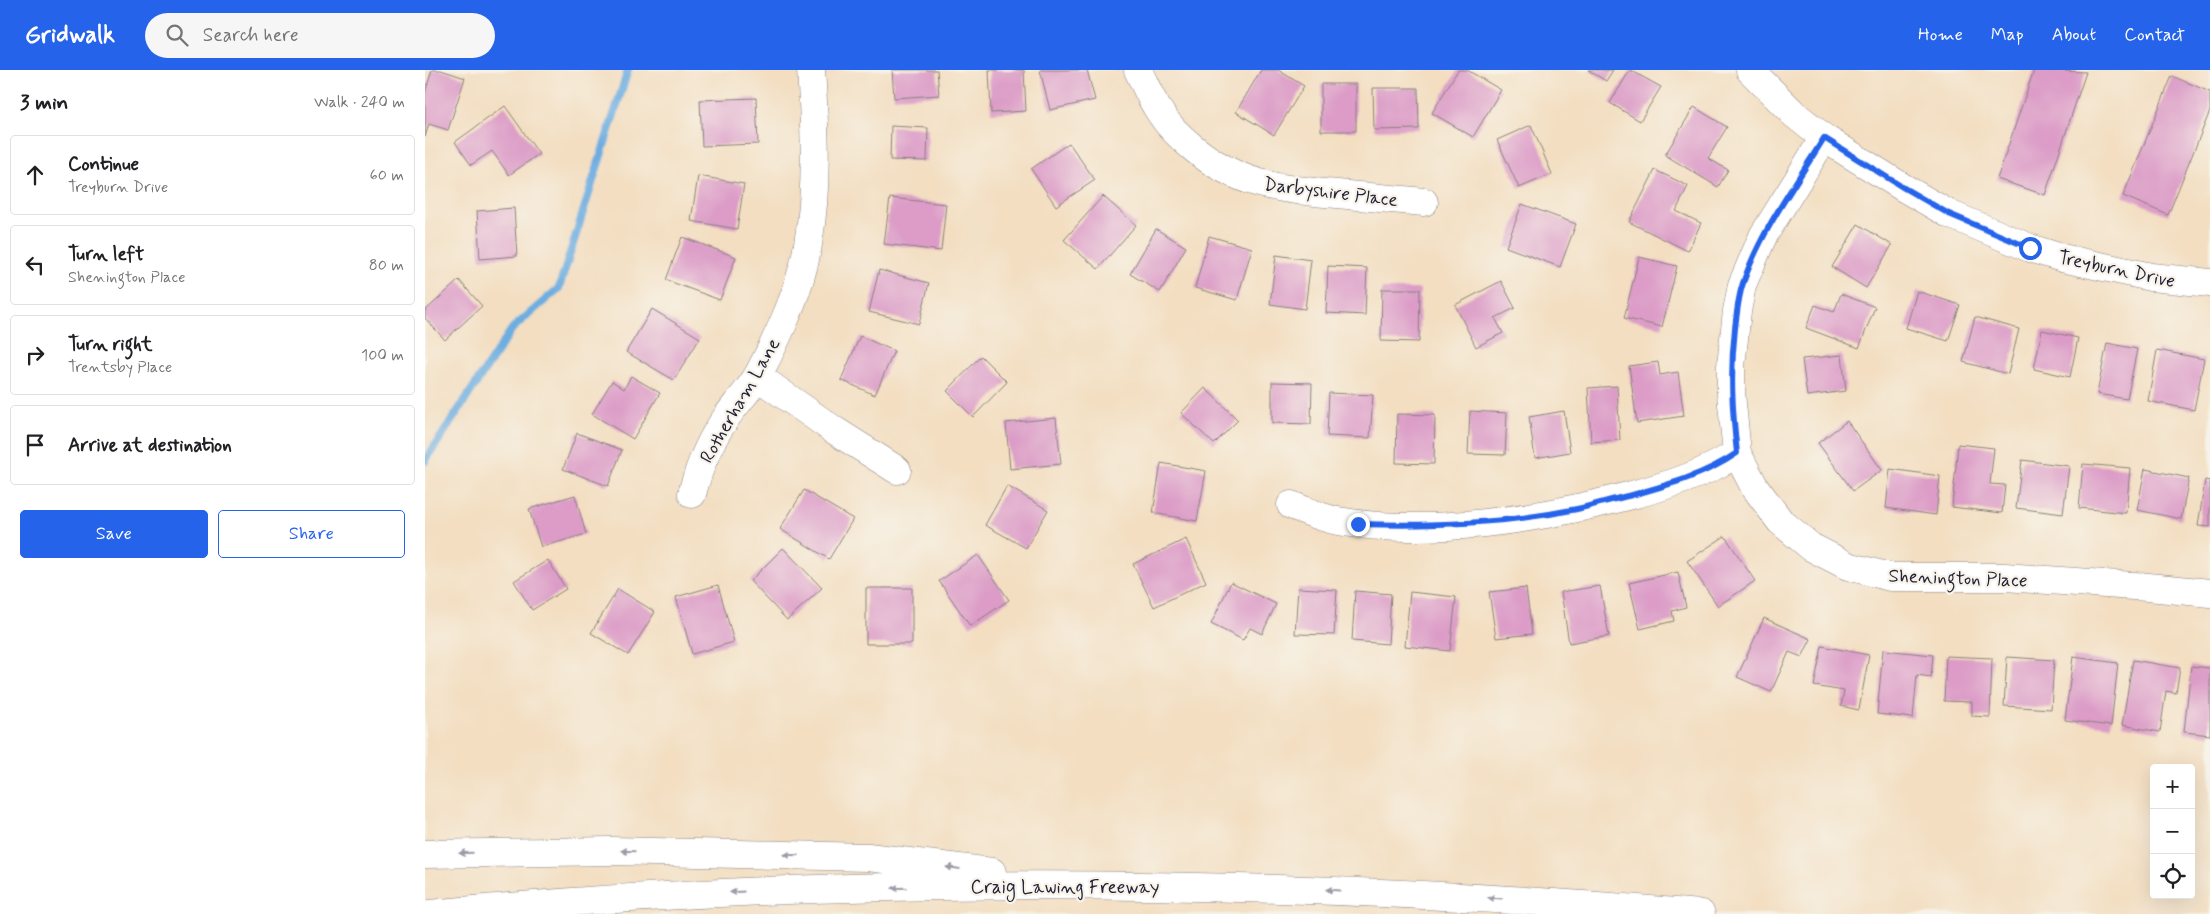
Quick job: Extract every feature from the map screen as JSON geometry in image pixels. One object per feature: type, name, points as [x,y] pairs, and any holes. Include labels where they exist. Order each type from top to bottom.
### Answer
[{"type":"main road","name":"Rotherham Lane","points":[[691,494],[697,474],[715,434],[757,376],[800,278],[808,246],[812,216],[815,161],[811,70]]},
{"type":"main road","name":"Darbyshire Place","points":[[1138,70],[1150,97],[1162,116],[1178,135],[1211,162],[1231,174],[1264,185],[1290,190],[1424,202]]},
{"type":"main road","name":"Treyburn Drive","points":[[1750,70],[1794,114],[1824,138],[1949,214],[2030,248],[2062,258],[2151,277],[2210,283]]},
{"type":"main road","name":"Shenington Place","points":[[1824,138],[1763,236],[1742,285],[1737,311],[1731,366],[1731,394],[1737,453],[1754,486],[1780,521],[1811,548],[1848,566],[1890,577],[2005,577],[2147,586],[2210,594]]},
{"type":"main road","points":[[757,376],[834,430],[897,470]]},
{"type":"main road","points":[[1291,505],[1313,514],[1358,524],[1417,526],[1510,520],[1577,509],[1662,486],[1720,464],[1737,453]]},
{"type":"main road","points":[[425,854],[612,851],[868,857],[1088,884]]},
{"type":"main road","name":"Craig Lawing Freeway","points":[[429,914],[539,904],[774,890],[1088,884],[1285,888],[1557,902],[1701,914]]},
{"type":"building","points":[[432,70],[441,70],[465,78],[448,130],[429,124],[425,137],[425,93]]},
{"type":"building","points":[[892,70],[937,70],[939,95],[894,98]]},
{"type":"building","points":[[989,70],[1024,70],[1026,111],[991,113]]},
{"type":"building","points":[[1040,70],[1087,70],[1095,100],[1050,110]]},
{"type":"building","points":[[1261,70],[1278,70],[1304,86],[1274,135],[1236,112]]},
{"type":"building","points":[[1458,70],[1467,70],[1501,90],[1473,137],[1432,113]]},
{"type":"building","points":[[1588,70],[1613,70],[1606,81]]},
{"type":"building","points":[[1630,70],[1661,87],[1640,121],[1610,103]]},
{"type":"building","points":[[2034,70],[2086,72],[2045,195],[1997,179]]},
{"type":"building","points":[[2172,76],[2210,92],[2210,111],[2168,215],[2123,196]]},
{"type":"building","points":[[1321,84],[1356,84],[1356,131],[1321,131]]},
{"type":"building","points":[[1373,88],[1418,88],[1419,129],[1374,130]]},
{"type":"building","points":[[756,98],[758,144],[702,146],[700,100]]},
{"type":"building","points":[[505,106],[539,154],[509,175],[492,151],[471,165],[455,142]]},
{"type":"building","points":[[1694,107],[1727,127],[1708,158],[1728,170],[1718,187],[1665,155]]},
{"type":"building","points":[[1531,125],[1552,174],[1519,188],[1497,140]]},
{"type":"building","points":[[891,126],[928,128],[927,161],[890,160]]},
{"type":"building","points":[[1069,143],[1095,180],[1056,206],[1031,169]]},
{"type":"building","points":[[1655,170],[1688,186],[1676,211],[1701,223],[1688,251],[1629,222]]},
{"type":"building","points":[[698,176],[744,184],[737,229],[691,221]]},
{"type":"building","points":[[1103,196],[1136,225],[1098,269],[1064,240]]},
{"type":"building","points":[[890,198],[946,204],[941,251],[884,244]]},
{"type":"building","points":[[1522,204],[1576,224],[1560,267],[1506,247]]},
{"type":"building","points":[[514,208],[517,256],[480,259],[477,211]]},
{"type":"building","points":[[1858,224],[1892,245],[1866,288],[1832,267]]},
{"type":"building","points":[[1156,229],[1186,247],[1160,292],[1130,274]]},
{"type":"building","points":[[1209,236],[1252,248],[1237,300],[1195,288]]},
{"type":"building","points":[[682,237],[736,257],[720,300],[666,280]]},
{"type":"building","points":[[1276,255],[1311,260],[1305,309],[1270,304]]},
{"type":"building","points":[[1639,257],[1677,266],[1662,327],[1624,318]]},
{"type":"building","points":[[1328,266],[1367,268],[1365,315],[1326,313]]},
{"type":"building","points":[[879,270],[929,283],[919,324],[869,312]]},
{"type":"building","points":[[459,280],[482,306],[445,340],[425,318],[425,311]]},
{"type":"building","points":[[1501,281],[1515,308],[1495,318],[1503,333],[1476,347],[1455,305]]},
{"type":"building","points":[[1382,289],[1420,289],[1419,342],[1381,341]]},
{"type":"building","points":[[1917,291],[1960,305],[1948,341],[1906,328]]},
{"type":"building","points":[[1841,294],[1875,307],[1859,348],[1806,328],[1815,305],[1834,312]]},
{"type":"building","points":[[652,309],[700,338],[674,380],[626,352]]},
{"type":"building","points":[[1975,317],[2019,329],[2008,374],[1963,362]]},
{"type":"building","points":[[2042,330],[2078,338],[2070,377],[2034,369]]},
{"type":"building","points":[[860,336],[894,351],[875,395],[841,380]]},
{"type":"building","points":[[2107,343],[2137,349],[2127,399],[2097,394]]},
{"type":"building","points":[[2157,350],[2204,359],[2194,410],[2148,401]]},
{"type":"building","points":[[1842,355],[1846,391],[1807,396],[1802,359]]},
{"type":"building","points":[[981,356],[1007,382],[973,417],[947,391]]},
{"type":"building","points":[[1658,362],[1660,375],[1678,372],[1684,416],[1637,423],[1629,366]]},
{"type":"building","points":[[631,376],[660,393],[633,439],[592,414],[612,381],[624,389]]},
{"type":"building","points":[[1272,382],[1312,383],[1311,424],[1272,423]]},
{"type":"building","points":[[1617,386],[1620,440],[1591,442],[1588,388]]},
{"type":"building","points":[[1205,388],[1238,420],[1214,444],[1181,413]]},
{"type":"building","points":[[1329,393],[1373,395],[1370,438],[1327,436]]},
{"type":"building","points":[[1470,411],[1507,413],[1505,455],[1468,454]]},
{"type":"building","points":[[1564,411],[1570,452],[1535,458],[1529,417]]},
{"type":"building","points":[[1397,414],[1435,415],[1434,464],[1396,463]]},
{"type":"building","points":[[1056,418],[1061,464],[1010,469],[1006,423]]},
{"type":"building","points":[[1847,421],[1882,470],[1853,491],[1818,443]]},
{"type":"building","points":[[577,433],[622,450],[608,486],[563,469]]},
{"type":"building","points":[[1958,444],[1994,448],[1990,484],[2005,485],[2002,513],[1952,507]]},
{"type":"building","points":[[2022,460],[2069,466],[2063,514],[2016,508]]},
{"type":"building","points":[[1161,463],[1206,471],[1197,521],[1153,513]]},
{"type":"building","points":[[2083,464],[2130,468],[2126,513],[2079,508]]},
{"type":"building","points":[[1890,469],[1940,476],[1936,515],[1886,508]]},
{"type":"building","points":[[2145,469],[2189,478],[2181,519],[2137,510]]},
{"type":"building","points":[[2205,480],[2210,481],[2210,527],[2198,526]]},
{"type":"building","points":[[1007,486],[1048,510],[1026,548],[985,525]]},
{"type":"building","points":[[804,490],[853,519],[829,559],[780,529]]},
{"type":"building","points":[[575,495],[586,534],[541,547],[529,509]]},
{"type":"building","points":[[1725,536],[1755,581],[1718,606],[1687,561]]},
{"type":"building","points":[[1186,539],[1206,582],[1154,607],[1133,564]]},
{"type":"building","points":[[783,548],[822,588],[787,620],[750,581]]},
{"type":"building","points":[[978,555],[1009,600],[970,626],[939,581]]},
{"type":"building","points":[[548,560],[566,589],[532,610],[514,581]]},
{"type":"building","points":[[1678,572],[1686,607],[1672,611],[1674,621],[1640,629],[1629,583]]},
{"type":"building","points":[[1231,582],[1276,604],[1262,634],[1250,628],[1243,640],[1211,624]]},
{"type":"building","points":[[718,585],[734,642],[692,654],[676,597]]},
{"type":"building","points":[[1600,586],[1609,636],[1569,643],[1561,592]]},
{"type":"building","points":[[866,588],[912,588],[912,644],[866,644]]},
{"type":"building","points":[[1298,588],[1337,590],[1334,635],[1295,634]]},
{"type":"building","points":[[1526,588],[1532,634],[1496,638],[1489,592]]},
{"type":"building","points":[[618,589],[655,612],[628,655],[591,633]]},
{"type":"building","points":[[1355,591],[1391,594],[1388,644],[1352,641]]},
{"type":"building","points":[[1410,592],[1456,597],[1450,651],[1405,646]]},
{"type":"building","points":[[1764,618],[1811,639],[1802,657],[1789,652],[1771,692],[1737,677]]},
{"type":"building","points":[[1822,646],[1869,655],[1859,710],[1841,706],[1844,691],[1814,686]]},
{"type":"building","points":[[1883,650],[1933,655],[1931,677],[1917,675],[1913,718],[1877,714]]},
{"type":"building","points":[[1946,656],[1992,658],[1990,717],[1972,716],[1972,702],[1944,701]]},
{"type":"building","points":[[2007,657],[2054,660],[2051,709],[2004,706]]},
{"type":"building","points":[[2073,657],[2118,663],[2111,726],[2065,720]]},
{"type":"building","points":[[2133,660],[2180,668],[2176,693],[2166,691],[2160,732],[2122,725]]},
{"type":"building","points":[[2191,666],[2210,668],[2210,735],[2184,732]]},
{"type":"waterway","points":[[425,461],[512,329],[559,288],[628,70]]},
{"type":"route","points":[[1358,524],[1417,526],[1473,524],[1577,509],[1695,475],[1720,464],[1737,453],[1731,394],[1731,366],[1742,285],[1763,236],[1824,138],[1949,214],[2030,248]]}]
